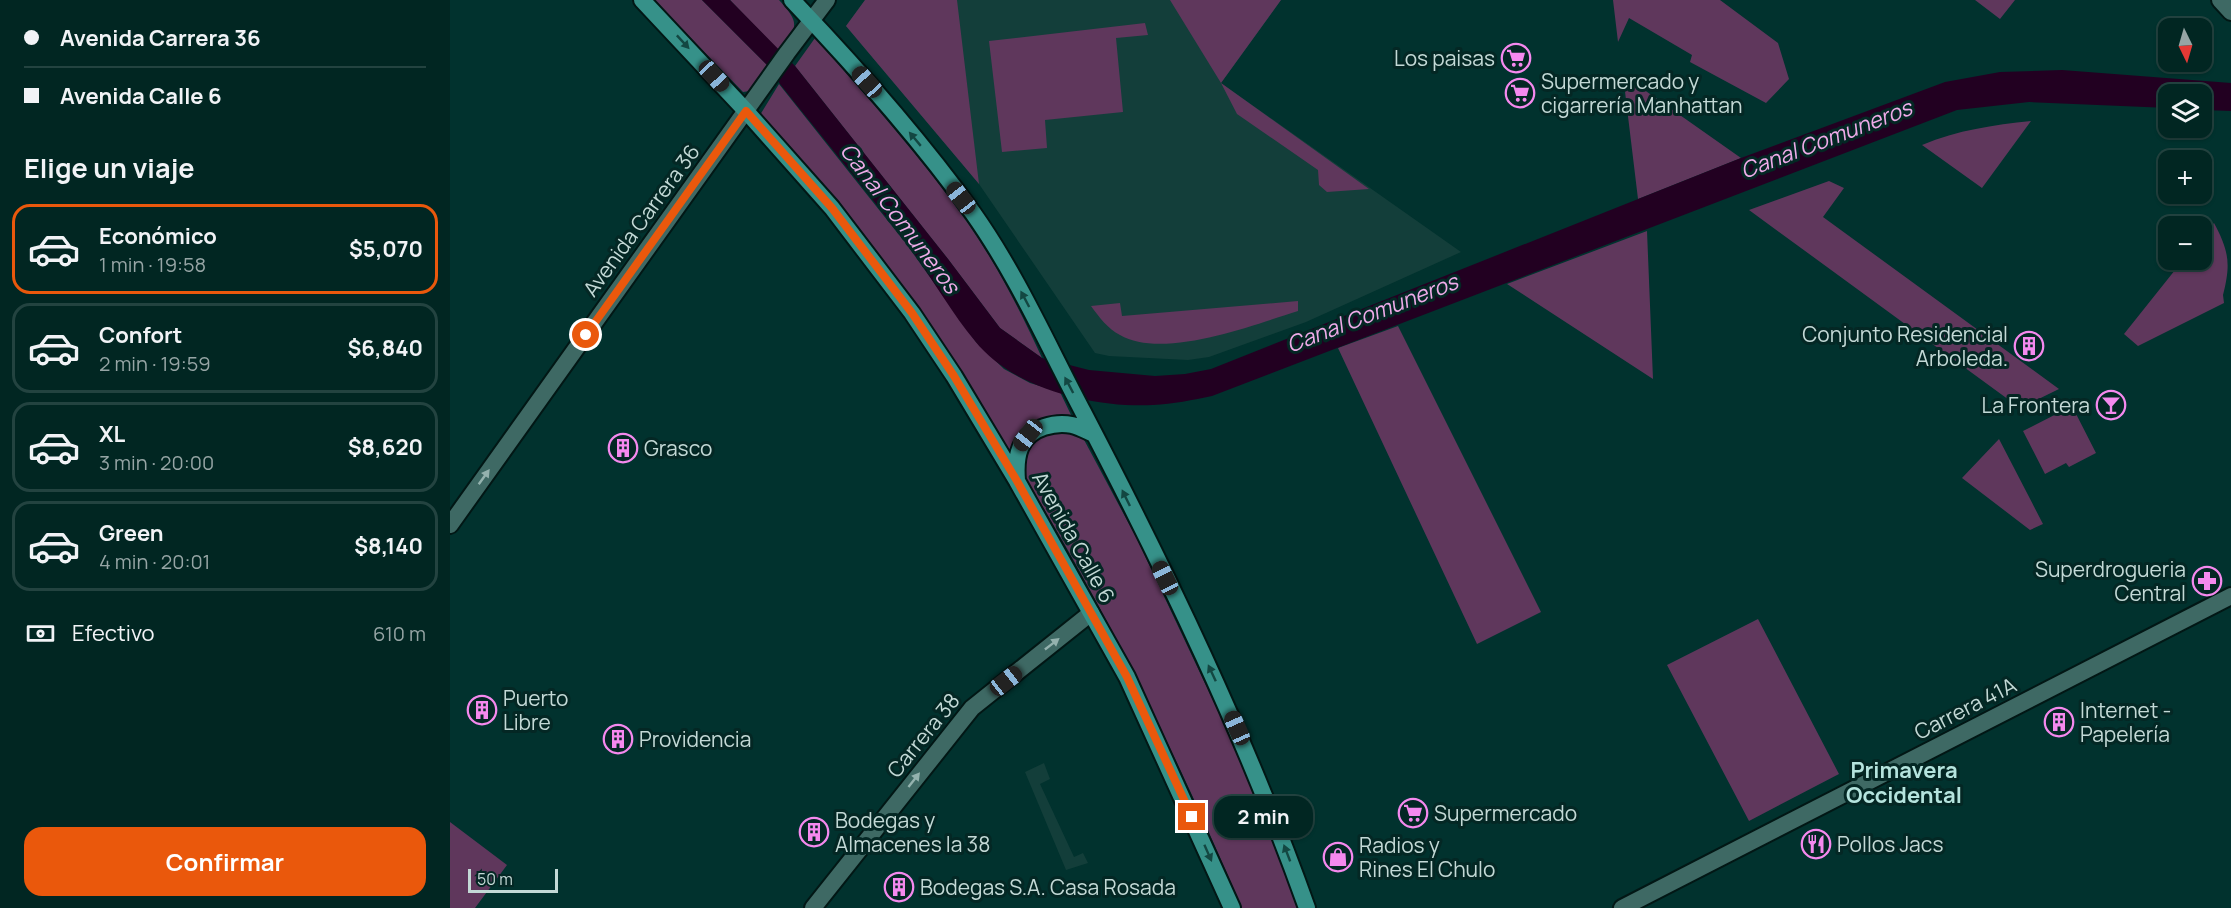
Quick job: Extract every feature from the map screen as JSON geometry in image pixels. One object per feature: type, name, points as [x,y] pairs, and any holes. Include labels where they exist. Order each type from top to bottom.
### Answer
[{"type":"main road","name":"Avenida Calle 6","points":[[642,0],[746,111],[832,208],[912,313],[954,376],[1017,481],[1127,677],[1232,908]]},
{"type":"main road","points":[[792,0],[923,148],[974,214],[1014,279],[1094,434],[1232,718],[1265,796],[1307,908]]},
{"type":"main road","points":[[1017,481],[1016,460],[1020,445],[1028,435],[1038,429],[1062,424],[1073,425],[1094,434]]},
{"type":"street","name":"Avenida Carrera 36","points":[[450,525],[827,0]]},
{"type":"street","points":[[2220,0],[2231,12]]},
{"type":"street","name":"Carrera 41A","points":[[1622,908],[2231,596]]},
{"type":"street","name":"Carrera 38","points":[[813,908],[972,708],[1091,613]]},
{"type":"shaded area","points":[[654,0],[702,0],[770,68],[750,91],[743,92]]},
{"type":"shaded area","points":[[730,0],[779,0],[791,15],[794,25],[780,52]]},
{"type":"shaded area","points":[[865,0],[1281,0],[1221,83],[1461,252],[1306,322],[1209,357],[1188,360],[1109,356],[1095,353],[979,184],[846,26]]},
{"type":"shaded area","points":[[865,0],[957,0],[979,184],[846,26]]},
{"type":"shaded area","points":[[1170,0],[1281,0],[1221,83]]},
{"type":"shaded area","points":[[1613,0],[1720,0],[1778,43],[1789,79],[1766,103],[1690,62],[1692,55],[1629,18],[1618,42]]},
{"type":"shaded area","points":[[1975,0],[2015,0],[2000,19]]},
{"type":"shaded area","points":[[1145,23],[1148,35],[1116,38],[1123,112],[1045,120],[1047,148],[1002,152],[989,41]]},
{"type":"shaded area","points":[[815,38],[914,153],[969,225],[990,257],[1042,358],[1000,328],[795,66]]},
{"type":"shaded area","points":[[1623,75],[1741,158],[1638,199]]},
{"type":"shaded area","points":[[1221,83],[1369,189],[1327,192],[1319,185],[1318,170],[1237,114]]},
{"type":"shaded area","points":[[779,84],[907,245],[976,342],[1004,369],[1030,383],[1060,392],[1071,415],[1046,420],[1011,454],[955,367],[760,115]]},
{"type":"shaded area","points":[[2031,121],[1982,188],[1922,145],[1949,135],[1976,129]]},
{"type":"shaded area","points":[[1829,181],[1844,188],[1823,217],[2059,389],[2020,408],[1749,210]]},
{"type":"shaded area","points":[[2214,223],[2226,250],[2228,266],[2223,295],[2224,303],[2138,346],[2124,334],[2175,270],[2212,270],[2212,225]]},
{"type":"shaded area","points":[[1647,231],[1653,379],[1507,284]]},
{"type":"shaded area","points":[[1298,301],[1298,311],[1257,324],[1208,338],[1160,344],[1138,342],[1120,335],[1108,326],[1091,306],[1120,303],[1122,316]]},
{"type":"shaded area","points":[[1398,326],[1541,612],[1477,644],[1338,348]]},
{"type":"shaded area","points":[[2072,406],[2096,453],[2069,467],[2066,463],[2045,474],[2023,431]]},
{"type":"shaded area","points":[[1059,429],[1082,436],[1137,539],[1242,762],[1298,908],[1242,908],[1193,797],[1113,633],[1023,474],[1025,455],[1030,443]]},
{"type":"shaded area","points":[[1999,439],[2043,524],[2030,530],[1962,478]]},
{"type":"shaded area","points":[[1758,619],[1839,774],[1749,821],[1667,665]]},
{"type":"shaded area","points":[[1044,763],[1050,779],[1040,784],[1074,857],[1083,853],[1088,863],[1066,870],[1025,772]]},
{"type":"shaded area","points":[[450,822],[507,865],[475,908],[450,908]]},
{"type":"water","name":"Canal Comuneros","points":[[702,0],[730,0],[795,66],[1000,328],[1042,358],[1089,370],[1155,376],[1211,369],[1741,158],[1945,82],[2000,72],[2062,70],[2231,83],[2231,111],[2212,110],[2212,84],[2158,84],[2158,108],[2029,102],[1957,110],[1212,396],[1168,404],[1130,405],[1081,399],[1056,392],[1032,383],[991,358],[966,330],[907,244],[780,84],[770,68]]},
{"type":"place","name":"Los paisas","points":[[1516,58]]},
{"type":"place","name":"Supermercado y cigarrería Manhattan","points":[[1520,93]]},
{"type":"place","name":"Conjunto Residencial Arboleda.","points":[[2029,346]]},
{"type":"place","name":"La Frontera","points":[[2111,405]]},
{"type":"place","name":"Grasco","points":[[623,448]]},
{"type":"place","name":"Superdrogueria Central","points":[[2207,581]]},
{"type":"place","name":"Puerto Libre","points":[[482,710]]},
{"type":"place","name":"Internet - Papelería","points":[[2059,722]]},
{"type":"place","name":"Providencia","points":[[618,739]]},
{"type":"place","name":"Supermercado","points":[[1413,813]]},
{"type":"place","name":"Bodegas y Almacenes la 38","points":[[814,832]]},
{"type":"place","name":"Pollos Jacs","points":[[1816,844]]},
{"type":"place","name":"Radios y Rines El Chulo","points":[[1338,857]]},
{"type":"place","name":"Bodegas S.A. Casa Rosada","points":[[899,887]]},
{"type":"district","name":"Primavera Occidental","points":[[1904,782]]},
{"type":"route","points":[[586,335],[746,111],[832,208],[912,313],[954,376],[1017,481],[1127,677],[1192,817]]}]
